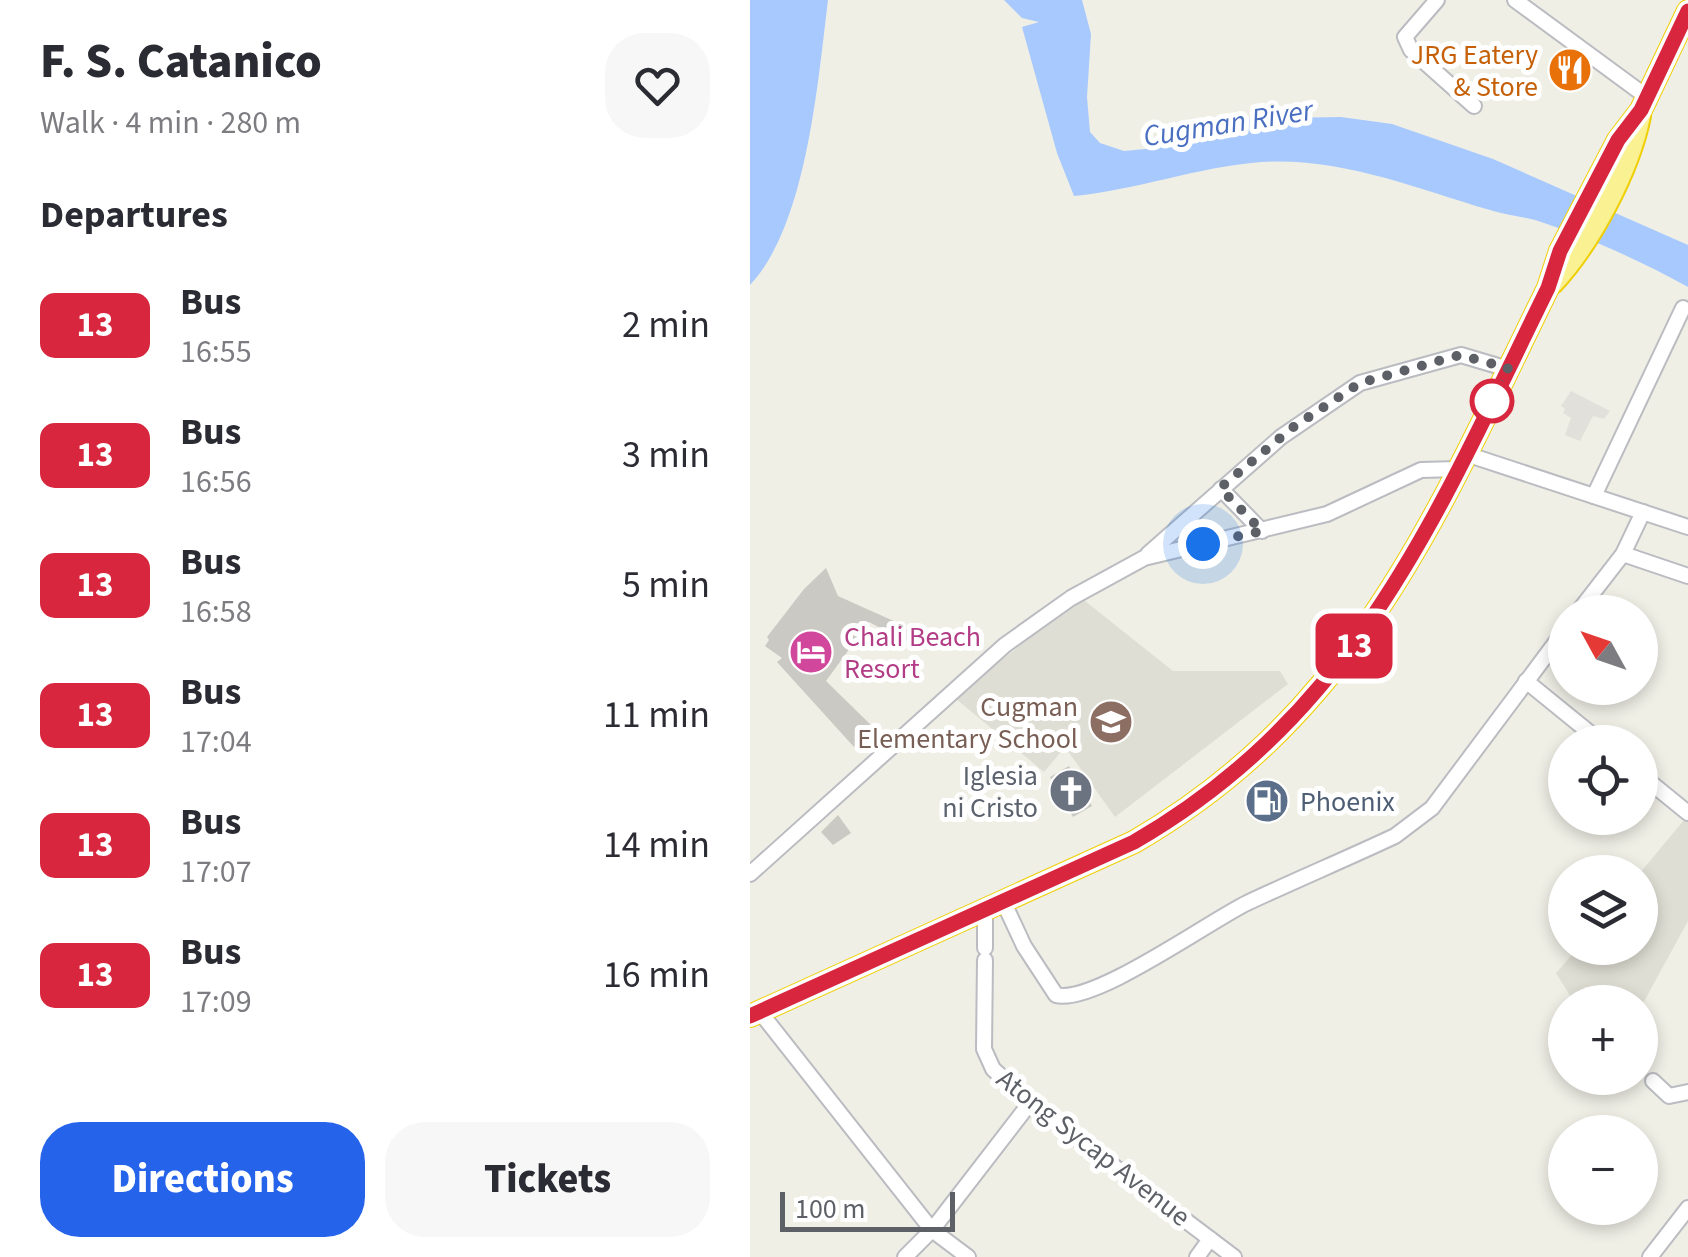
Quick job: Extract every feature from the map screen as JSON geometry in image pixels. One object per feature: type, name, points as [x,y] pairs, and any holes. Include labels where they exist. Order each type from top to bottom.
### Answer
[{"type":"highway","points":[[755,1014],[1104,858],[1162,826],[1189,809],[1274,739],[1316,694],[1371,624],[1411,560],[1548,288],[1626,144],[1688,11]]},
{"type":"street","points":[[1437,0],[1405,37],[1411,50],[1474,106]]},
{"type":"street","points":[[1516,0],[1644,104]]},
{"type":"street","points":[[1594,496],[1683,308]]},
{"type":"street","points":[[750,874],[1006,645],[1071,598],[1144,558],[1281,436],[1337,396],[1360,383],[1460,355],[1508,368]]},
{"type":"street","points":[[1144,558],[1327,514],[1421,470],[1462,462],[1594,496],[1688,527]]},
{"type":"street","points":[[1220,488],[1262,531]]},
{"type":"street","points":[[1591,595],[1622,554],[1643,512]]},
{"type":"street","points":[[1622,554],[1688,576]]},
{"type":"street","points":[[994,905],[1056,995],[1069,997],[1120,976],[1243,905],[1395,836],[1417,820],[1432,808],[1548,653]]},
{"type":"street","points":[[1526,682],[1580,725]]},
{"type":"street","points":[[1658,789],[1688,813]]},
{"type":"street","name":"Atong Sycap Avenue","points":[[994,905],[985,954],[987,1060],[1030,1103],[1234,1257]]},
{"type":"street","points":[[755,1014],[932,1230],[968,1257]]},
{"type":"street","points":[[1658,1085],[1670,1096],[1688,1092]]},
{"type":"street","points":[[905,1257],[932,1230],[1030,1103]]},
{"type":"street","points":[[1650,1257],[1685,1214]]},
{"type":"street","points":[[1197,1257],[1210,1239]]},
{"type":"shaded area","points":[[1571,391],[1610,411],[1604,419],[1593,416],[1580,441],[1565,435],[1571,418],[1561,406]]},
{"type":"shaded area","name":"Cugman Elementary School","points":[[1080,597],[1173,671],[1280,671],[1288,684],[1115,817],[1065,747],[1044,772],[955,698]]},
{"type":"shaded area","points":[[1684,820],[1688,822],[1688,921],[1653,985],[1563,985],[1556,973],[1563,965],[1658,965],[1658,855],[1655,855]]},
{"type":"water","points":[[750,0],[828,0],[814,110],[797,190],[769,259],[750,285]]},
{"type":"water","name":"Cugman River","points":[[1004,0],[1082,0],[1091,34],[1087,97],[1090,132],[1100,143],[1124,151],[1156,148],[1219,119],[1341,117],[1392,124],[1493,159],[1688,245],[1688,287],[1554,226],[1320,164],[1237,165],[1074,196],[1057,153],[1022,27],[1039,22],[1022,18]]},
{"type":"building","name":"Chali Beach Resort","points":[[826,568],[838,596],[927,636],[905,641],[869,622],[826,681],[874,728],[854,747],[777,662],[782,658],[765,646],[767,637],[804,589]]},
{"type":"building","name":"Iglesia ni Cristo","points":[[1069,766],[1092,806],[1073,817],[1050,777]]},
{"type":"building","points":[[838,815],[851,833],[833,845],[821,832]]},
{"type":"bus line","name":"13","points":[[750,1016],[1104,858],[1189,809],[1274,739],[1316,694],[1371,624],[1411,560],[1548,288],[1560,251],[1618,140],[1641,110],[1688,11]]},
{"type":"place","name":"JRG Eatery & Store","points":[[1570,70]]},
{"type":"place","name":"Chali Beach Resort","points":[[811,652]]},
{"type":"place","name":"Cugman Elementary School","points":[[1111,722]]},
{"type":"place","name":"Iglesia ni Cristo","points":[[1071,791]]},
{"type":"place","name":"Phoenix","points":[[1267,801]]},
{"type":"route","points":[[1203,544],[1262,531],[1220,488],[1281,436],[1360,383],[1466,355],[1508,368],[1492,401]]}]
